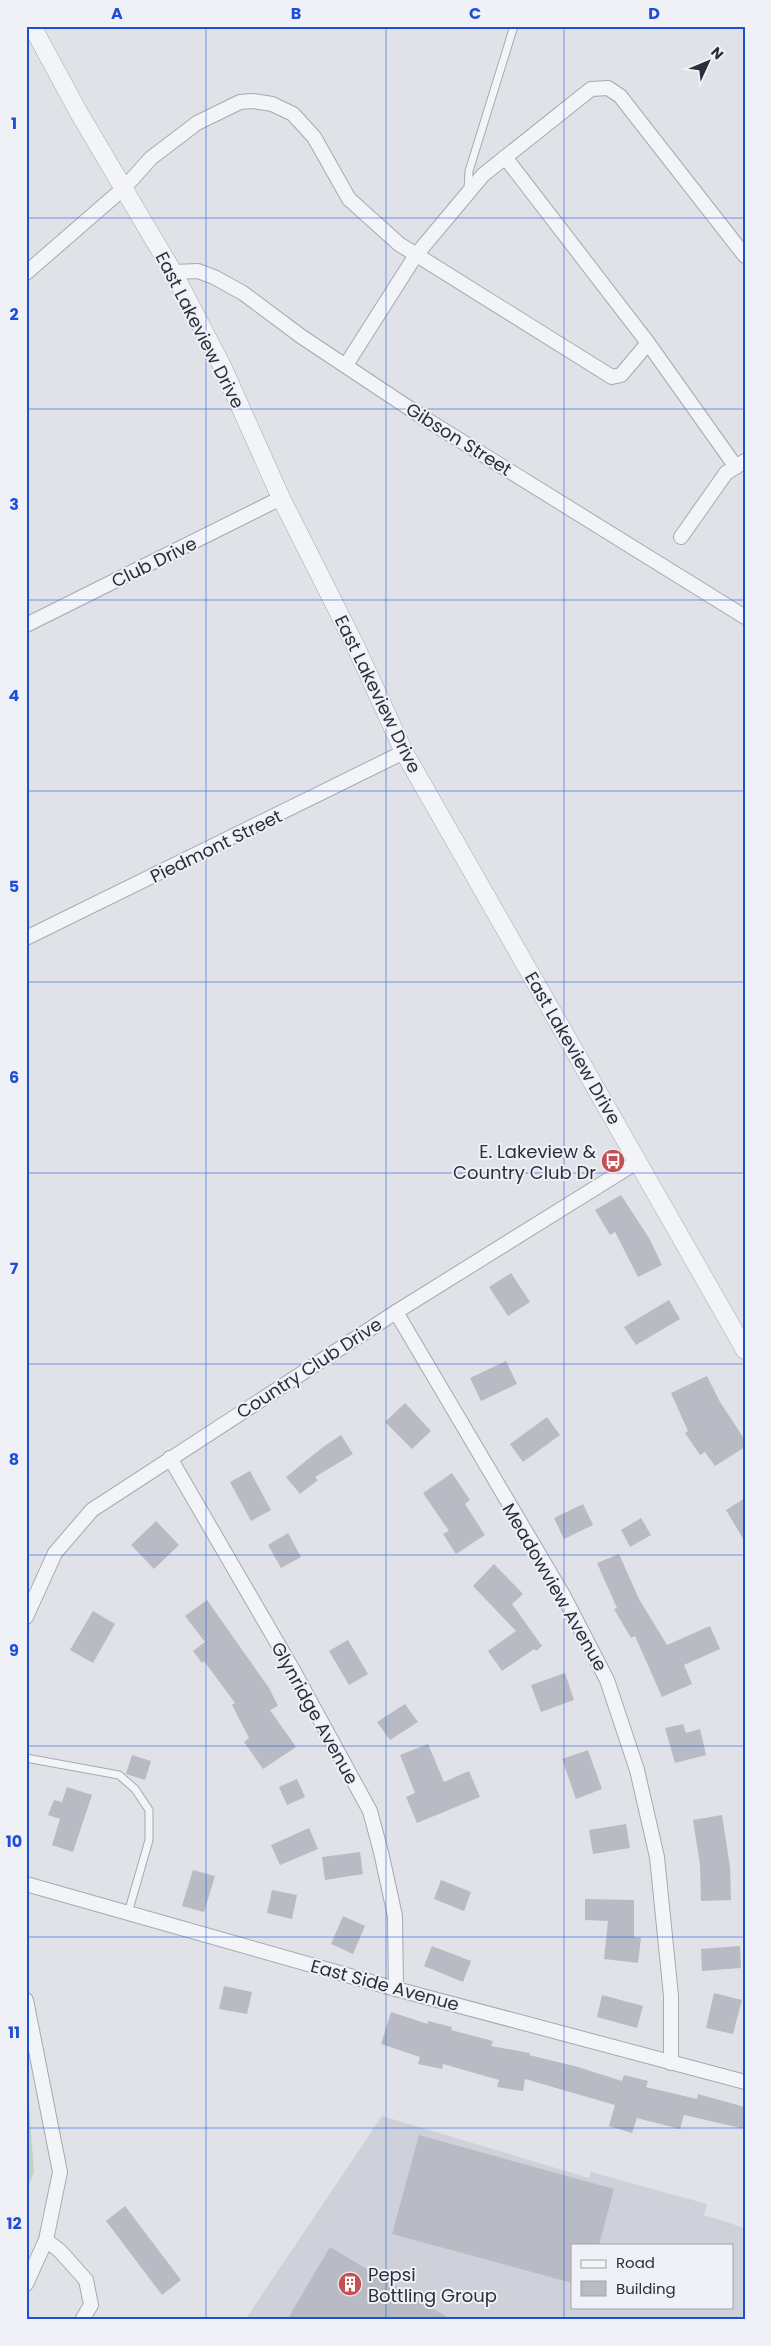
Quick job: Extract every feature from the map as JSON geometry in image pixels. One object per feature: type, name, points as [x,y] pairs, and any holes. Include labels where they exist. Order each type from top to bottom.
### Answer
[{"type":"street","name":"East Lakeview Drive","points":[[32,26],[79,113],[125,187],[173,272],[222,366],[281,498],[355,645],[404,752],[745,1350]]},
{"type":"street","points":[[346,366],[416,255],[483,175],[591,89],[608,88],[620,96],[745,256]]},
{"type":"street","points":[[26,272],[125,187],[151,158],[197,123],[240,102],[253,101],[272,104],[293,114],[314,137],[350,199],[358,209],[399,244],[612,377],[621,375],[648,343]]},
{"type":"street","points":[[505,157],[740,464],[726,473],[681,538]]},
{"type":"street","name":"Gibson Street","points":[[173,272],[198,271],[244,293],[302,337],[424,418],[745,616]]},
{"type":"street","name":"Club Drive","points":[[26,625],[281,498]]},
{"type":"street","name":"Piedmont Street","points":[[26,938],[404,752]]},
{"type":"street","name":"Country Club Drive","points":[[26,1617],[54,1553],[92,1510],[396,1312],[638,1162]]},
{"type":"street","name":"Meadowview Avenue","points":[[396,1312],[490,1476],[563,1595],[608,1680],[637,1770],[657,1857],[670,1996],[671,2063]]},
{"type":"street","name":"Glynridge Avenue","points":[[170,1458],[293,1670],[370,1811],[395,1916],[396,1989]]},
{"type":"street","name":"East Side Avenue","points":[[26,1884],[396,1989],[745,2082]]},
{"type":"street","points":[[26,2000],[60,2172],[46,2240],[26,2284]]},
{"type":"street","points":[[46,2240],[60,2251],[86,2280],[91,2305],[82,2320]]},
{"type":"lane","points":[[468,193],[469,171],[514,26]]},
{"type":"lane","points":[[26,1758],[119,1774],[135,1789],[149,1810],[148,1840],[128,1913]]},
{"type":"shaded area","points":[[382,2116],[589,2178],[591,2172],[707,2204],[704,2215],[745,2228],[745,2320],[245,2320]]},
{"type":"green space","points":[[26,2065],[34,2172],[26,2191]]},
{"type":"building","points":[[621,1195],[649,1238],[662,1265],[638,1277],[615,1232],[610,1235],[595,1210]]},
{"type":"building","points":[[511,1273],[530,1302],[508,1316],[489,1287]]},
{"type":"building","points":[[669,1300],[680,1319],[636,1345],[624,1327]]},
{"type":"building","points":[[506,1361],[517,1384],[481,1401],[470,1378]]},
{"type":"building","points":[[707,1376],[720,1402],[745,1440],[745,1447],[715,1466],[705,1452],[700,1455],[685,1433],[688,1431],[671,1393]]},
{"type":"building","points":[[405,1403],[431,1431],[412,1449],[385,1422]]},
{"type":"building","points":[[547,1417],[560,1435],[523,1462],[510,1444]]},
{"type":"building","points":[[341,1435],[353,1454],[315,1477],[318,1480],[300,1494],[286,1477]]},
{"type":"building","points":[[250,1471],[271,1510],[251,1521],[230,1482]]},
{"type":"building","points":[[452,1473],[470,1500],[465,1504],[485,1535],[456,1554],[443,1534],[449,1531],[423,1493]]},
{"type":"building","points":[[745,1498],[745,1542],[726,1510]]},
{"type":"building","points":[[583,1504],[593,1525],[564,1539],[554,1518]]},
{"type":"building","points":[[641,1518],[651,1535],[630,1547],[621,1530]]},
{"type":"building","points":[[156,1521],[179,1545],[154,1569],[131,1545]]},
{"type":"building","points":[[288,1533],[301,1557],[281,1568],[268,1545]]},
{"type":"building","points":[[619,1554],[639,1599],[667,1645],[710,1626],[720,1649],[684,1665],[692,1684],[662,1697],[635,1636],[631,1638],[614,1609],[617,1608],[597,1563]]},
{"type":"building","points":[[494,1564],[523,1594],[512,1604],[542,1646],[536,1651],[534,1649],[502,1671],[488,1651],[516,1631],[473,1586]]},
{"type":"building","points":[[207,1600],[269,1688],[278,1706],[270,1710],[296,1747],[263,1769],[244,1742],[249,1738],[232,1705],[235,1703],[204,1661],[202,1663],[193,1651],[205,1642],[185,1616]]},
{"type":"building","points":[[93,1611],[115,1624],[93,1663],[70,1650]]},
{"type":"building","points":[[348,1640],[368,1674],[349,1685],[329,1651]]},
{"type":"building","points":[[565,1673],[574,1700],[541,1712],[531,1685]]},
{"type":"building","points":[[405,1704],[418,1722],[390,1740],[377,1722]]},
{"type":"building","points":[[683,1724],[686,1733],[700,1729],[706,1755],[675,1763],[665,1728]]},
{"type":"building","points":[[428,1744],[444,1782],[469,1771],[480,1797],[417,1823],[406,1797],[415,1793],[400,1755]]},
{"type":"building","points":[[588,1750],[602,1789],[576,1799],[562,1759]]},
{"type":"building","points":[[132,1755],[151,1761],[145,1780],[126,1774]]},
{"type":"building","points":[[297,1779],[305,1797],[287,1805],[279,1787]]},
{"type":"building","points":[[67,1787],[92,1795],[73,1852],[52,1845],[60,1819],[48,1815],[54,1800],[62,1802]]},
{"type":"building","points":[[722,1815],[730,1867],[731,1900],[701,1901],[700,1865],[693,1820]]},
{"type":"building","points":[[626,1824],[630,1848],[593,1854],[589,1830]]},
{"type":"building","points":[[309,1828],[318,1849],[280,1865],[271,1845]]},
{"type":"building","points":[[360,1852],[363,1874],[325,1880],[322,1857]]},
{"type":"building","points":[[193,1870],[215,1876],[204,1912],[182,1906]]},
{"type":"building","points":[[441,1880],[471,1892],[464,1911],[434,1899]]},
{"type":"building","points":[[272,1890],[297,1895],[292,1919],[267,1913]]},
{"type":"building","points":[[585,1899],[634,1900],[634,1937],[641,1938],[638,1963],[604,1959],[608,1921],[585,1920]]},
{"type":"building","points":[[343,1916],[365,1926],[353,1954],[331,1944]]},
{"type":"building","points":[[432,1946],[471,1961],[463,1982],[424,1966]]},
{"type":"building","points":[[740,1946],[741,1968],[702,1971],[701,1949]]},
{"type":"building","points":[[224,1986],[252,1992],[247,2014],[219,2009]]},
{"type":"building","points":[[714,1993],[742,2000],[733,2034],[706,2028]]},
{"type":"building","points":[[602,1995],[643,2006],[637,2028],[597,2017]]},
{"type":"building","points":[[391,2012],[428,2024],[428,2021],[452,2027],[451,2030],[493,2041],[491,2046],[530,2053],[529,2055],[578,2067],[622,2081],[624,2075],[648,2081],[646,2087],[697,2099],[698,2094],[745,2107],[745,2129],[684,2115],[680,2129],[637,2118],[632,2133],[609,2126],[615,2105],[525,2079],[523,2091],[497,2087],[499,2080],[443,2064],[442,2069],[418,2064],[420,2057],[381,2044]]},
{"type":"building","points":[[419,2135],[614,2189],[599,2244],[571,2244],[571,2283],[392,2234]]},
{"type":"building","points":[[125,2206],[181,2280],[162,2295],[106,2221]]},
{"type":"building","name":"Pepsi Bottling Group","points":[[330,2247],[452,2320],[287,2320]]},
{"type":"place","name":"E. Lakeview & Country Club Dr","points":[[613,1161]]},
{"type":"place","name":"Pepsi Bottling Group","points":[[350,2284]]}]
